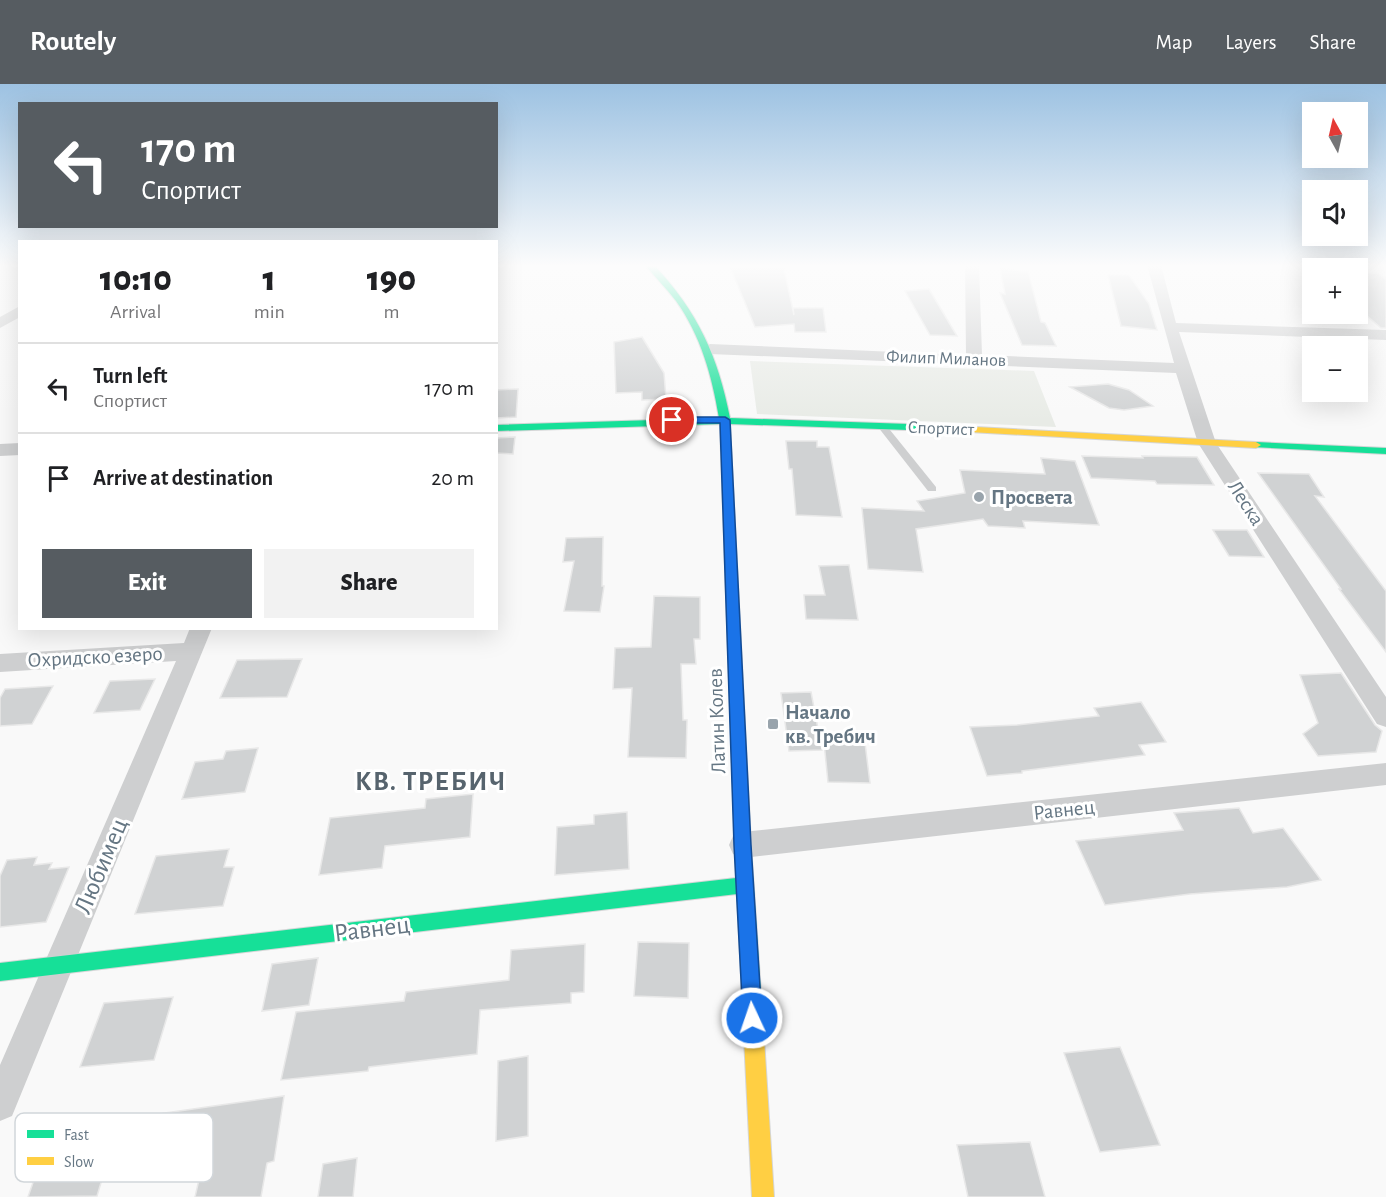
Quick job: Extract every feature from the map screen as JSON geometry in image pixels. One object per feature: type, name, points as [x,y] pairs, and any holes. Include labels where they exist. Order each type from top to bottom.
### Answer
[{"type":"street","name":"Латин Колев","points":[[692,317],[710,349],[720,384],[725,420],[742,845],[763,1197]]},
{"type":"street","points":[[973,317],[974,361]]},
{"type":"street","name":"Леска","points":[[1168,317],[1207,443],[1386,717]]},
{"type":"street","points":[[1170,327],[1386,335]]},
{"type":"street","name":"Филип Миланов","points":[[710,349],[1183,368]]},
{"type":"street","name":"Спортист","points":[[498,428],[672,420],[725,420],[1386,451]]},
{"type":"street","points":[[0,450],[18,449]]},
{"type":"street","name":"Охридско езеро","points":[[0,663],[196,640]]},
{"type":"street","name":"Любимец","points":[[0,1104],[196,640]]},
{"type":"street","name":"Равнец","points":[[742,845],[1386,774]]},
{"type":"street","name":"Равнец","points":[[0,972],[745,885]]},
{"type":"lane","points":[[883,427],[932,489]]},
{"type":"shaded area","points":[[750,361],[1034,371],[1056,427],[757,414]]},
{"type":"building","points":[[751,317],[824,317],[826,332],[795,332],[794,324],[755,327]]},
{"type":"building","points":[[920,317],[946,317],[957,336],[930,335]]},
{"type":"building","points":[[1010,317],[1040,317],[1056,346],[1022,345]]},
{"type":"building","points":[[1119,317],[1153,317],[1157,330],[1121,326]]},
{"type":"building","points":[[1368,317],[1386,317],[1386,328],[1381,328]]},
{"type":"building","points":[[642,337],[664,373],[666,399],[642,400],[642,392],[616,393],[614,342]]},
{"type":"building","points":[[1108,384],[1129,390],[1153,406],[1124,410],[1109,408],[1070,387]]},
{"type":"building","points":[[518,389],[516,417],[498,418],[498,390]]},
{"type":"building","points":[[515,437],[513,454],[498,453],[498,438]]},
{"type":"building","points":[[786,441],[817,441],[817,447],[829,447],[842,517],[796,515],[792,469],[789,469]]},
{"type":"building","points":[[1082,456],[1197,457],[1214,485],[1157,484],[1155,481],[1091,478]]},
{"type":"building","points":[[1041,458],[1075,461],[1099,525],[1023,521],[1025,528],[988,526],[983,519],[916,529],[923,572],[868,569],[862,508],[924,511],[917,501],[965,493],[960,470],[1045,474]]},
{"type":"building","points":[[1258,473],[1309,474],[1324,497],[1315,496],[1386,591],[1386,652],[1339,589],[1341,589]]},
{"type":"building","points":[[1213,530],[1247,530],[1264,557],[1229,556]]},
{"type":"building","points":[[603,537],[602,586],[604,586],[600,612],[564,611],[574,561],[563,562],[566,538]]},
{"type":"building","points":[[849,565],[858,620],[806,619],[804,595],[825,595],[819,566]]},
{"type":"building","points":[[654,596],[700,597],[700,639],[694,639],[696,664],[681,664],[683,720],[687,720],[686,758],[628,757],[632,688],[613,689],[615,648],[651,647]]},
{"type":"building","points":[[302,659],[287,697],[220,698],[237,660]]},
{"type":"building","points":[[1341,673],[1375,725],[1382,731],[1376,752],[1318,756],[1303,734],[1318,723],[1300,675]]},
{"type":"building","points":[[155,679],[140,710],[94,713],[110,681]]},
{"type":"building","points":[[53,686],[32,724],[0,726],[0,698],[5,689]]},
{"type":"building","points":[[811,692],[822,750],[789,751],[781,693]]},
{"type":"building","points":[[1141,702],[1166,742],[1139,745],[1145,755],[1022,771],[1022,773],[987,776],[970,727],[1017,725],[1099,716],[1094,708]]},
{"type":"building","points":[[824,742],[865,743],[870,783],[828,782]]},
{"type":"building","points":[[258,748],[245,792],[182,799],[195,762],[223,759],[226,751]]},
{"type":"building","points":[[473,794],[470,837],[385,846],[382,868],[319,875],[330,818],[425,808],[426,799]]},
{"type":"building","points":[[1239,808],[1253,833],[1283,828],[1321,880],[1287,887],[1190,894],[1105,905],[1076,841],[1183,830],[1174,813]]},
{"type":"building","points":[[627,812],[629,869],[555,875],[557,827],[594,824],[594,815]]},
{"type":"building","points":[[229,849],[224,867],[234,867],[223,906],[135,914],[156,856]]},
{"type":"building","points":[[37,857],[34,865],[52,863],[49,869],[69,867],[46,922],[0,927],[0,876],[7,860]]},
{"type":"building","points":[[638,942],[689,943],[688,998],[634,996]]},
{"type":"building","points":[[585,944],[584,992],[571,993],[571,1003],[480,1010],[477,1054],[369,1067],[368,1071],[281,1080],[296,1012],[404,1001],[406,992],[509,980],[511,950]]},
{"type":"building","points":[[318,958],[309,1005],[262,1011],[272,964]]},
{"type":"building","points":[[173,997],[154,1060],[80,1067],[104,1003]]},
{"type":"building","points":[[1120,1047],[1160,1145],[1100,1152],[1064,1053]]},
{"type":"building","points":[[528,1056],[528,1136],[496,1141],[498,1061]]},
{"type":"building","points":[[284,1096],[274,1161],[267,1163],[261,1197],[195,1197],[198,1182],[213,1182],[213,1113],[165,1113]]},
{"type":"building","points":[[1030,1142],[1045,1197],[968,1197],[957,1145]]},
{"type":"building","points":[[357,1158],[353,1197],[318,1197],[323,1164]]},
{"type":"building","points":[[33,1182],[101,1182],[97,1196],[28,1197]]},
{"type":"traffic: fast","points":[[690,317],[701,336],[716,375],[725,420],[743,845],[754,1038]]},
{"type":"traffic: fast","points":[[498,428],[695,420],[938,428]]},
{"type":"traffic: fast","points":[[1256,445],[1386,451]]},
{"type":"traffic: fast","points":[[0,972],[745,885]]},
{"type":"traffic: slow","points":[[938,428],[1256,445]]},
{"type":"traffic: slow","points":[[754,1038],[763,1197]]},
{"type":"place","name":"Просвета","points":[[979,497]]},
{"type":"place","name":"Начало кв. Требич","points":[[773,724]]},
{"type":"district","name":"КВ. ТРЕБИЧ","points":[[431,781]]},
{"type":"route","points":[[672,420],[725,420],[742,845],[752,1018]]}]
